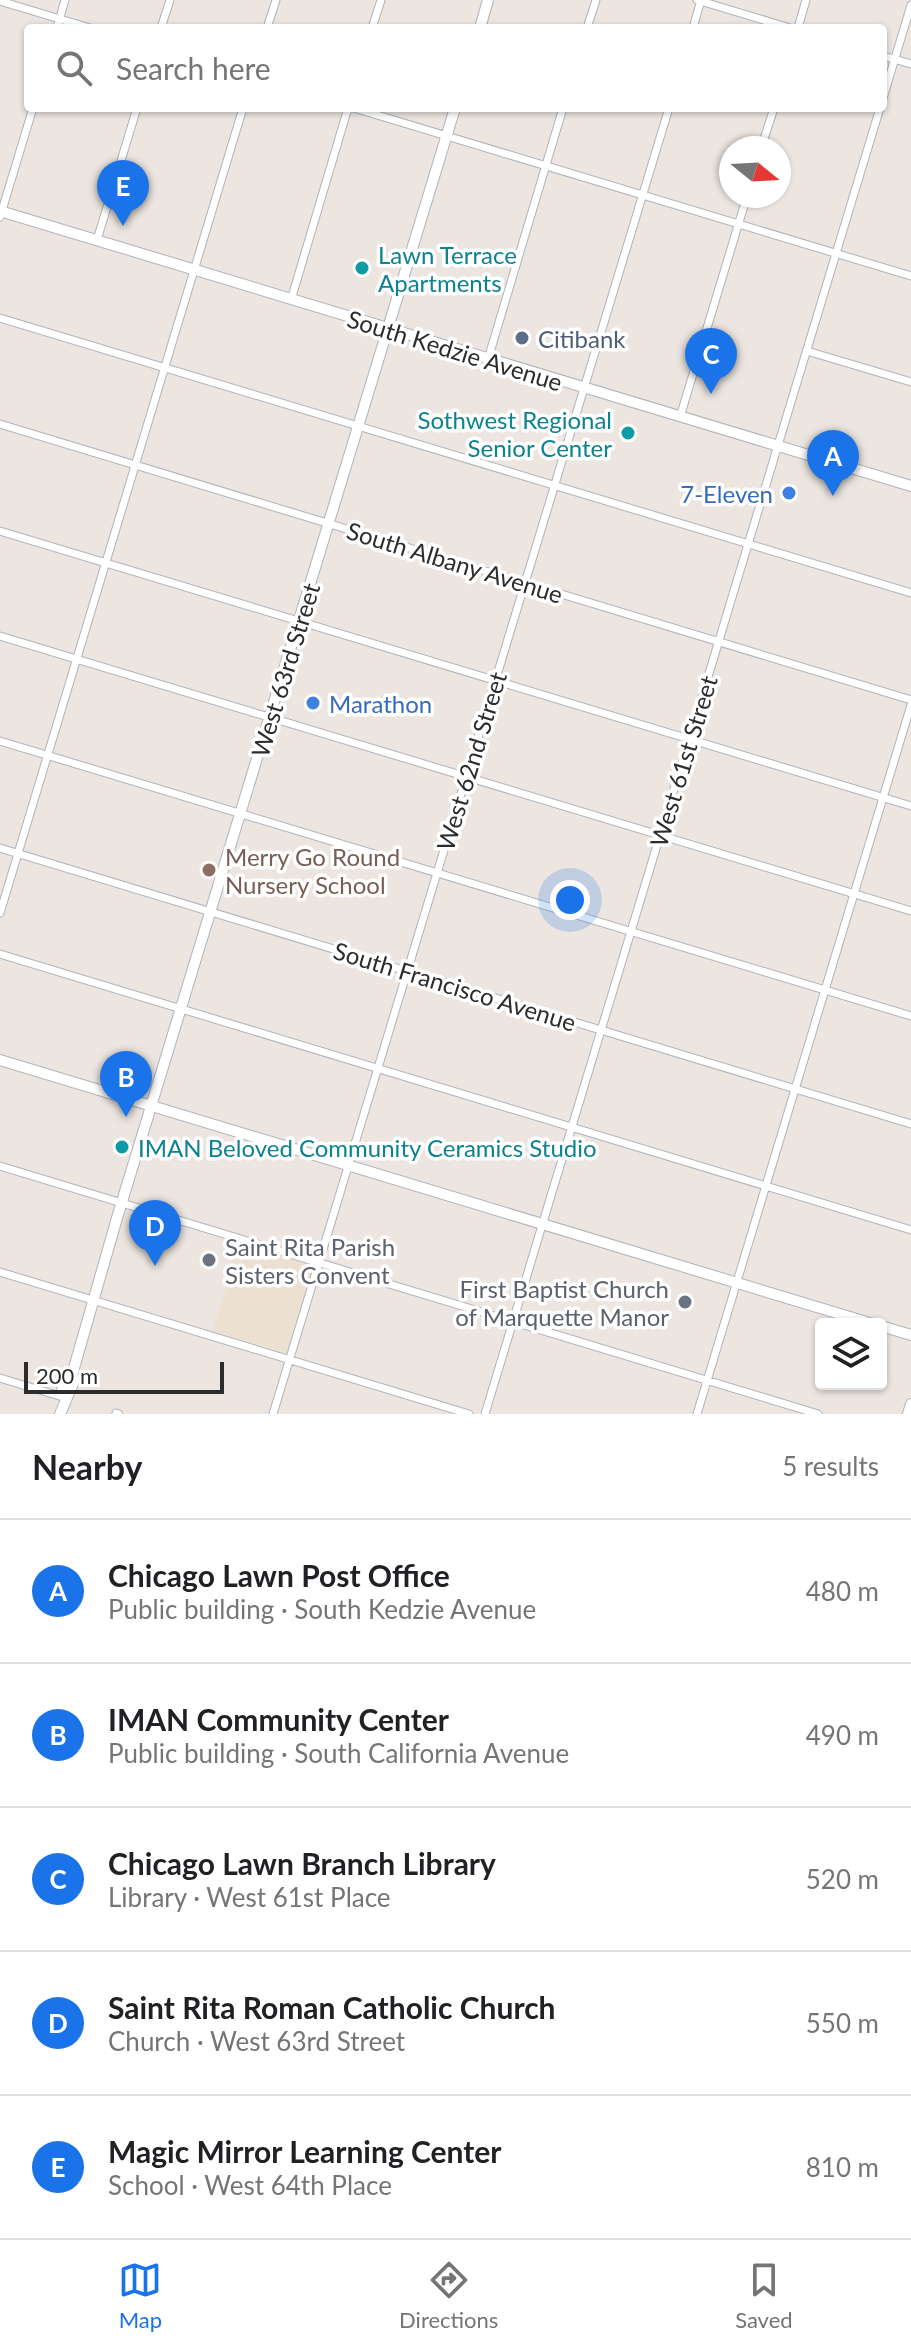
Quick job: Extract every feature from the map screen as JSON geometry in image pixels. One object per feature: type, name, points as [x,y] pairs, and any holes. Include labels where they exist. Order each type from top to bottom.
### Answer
[{"type":"main road","points":[[481,24],[488,0]]},
{"type":"main road","name":"West 63rd Street","points":[[60,1414],[65,1398],[70,1396],[75,1379],[72,1375],[94,1301],[126,1208],[124,1204],[153,1107],[447,136],[452,132],[455,112]]},
{"type":"main road","name":"South Kedzie Avenue","points":[[1,213],[911,486]]},
{"type":"main road","points":[[0,1060],[853,1318]]},
{"type":"main road","points":[[887,1328],[911,1335]]},
{"type":"main road","points":[[908,1414],[911,1404]]},
{"type":"street","points":[[58,24],[65,0]]},
{"type":"street","points":[[162,24],[170,0]]},
{"type":"street","points":[[268,24],[276,0]]},
{"type":"street","points":[[373,24],[381,0]]},
{"type":"street","points":[[588,24],[596,0]]},
{"type":"street","points":[[694,24],[699,0],[777,24]]},
{"type":"street","points":[[799,24],[806,0]]},
{"type":"street","points":[[0,1],[77,24]]},
{"type":"street","points":[[887,85],[911,5]]},
{"type":"street","points":[[887,57],[911,64]]},
{"type":"street","points":[[1,213],[32,112]]},
{"type":"street","points":[[97,240],[136,112]]},
{"type":"street","points":[[0,913],[242,112]]},
{"type":"street","points":[[291,300],[350,112]]},
{"type":"street","points":[[365,112],[911,276]]},
{"type":"street","points":[[488,359],[562,112]]},
{"type":"street","name":"West 62nd Street","points":[[273,1414],[668,112]]},
{"type":"street","points":[[765,136],[773,112]]},
{"type":"street","name":"West 61st Street","points":[[485,1414],[879,112]]},
{"type":"street","points":[[680,417],[743,208]]},
{"type":"street","points":[[0,318],[911,593]]},
{"type":"street","points":[[807,351],[911,382]]},
{"type":"street","name":"South Albany Avenue","points":[[0,424],[911,702]]},
{"type":"street","points":[[0,531],[911,806]]},
{"type":"street","points":[[0,636],[911,911]]},
{"type":"street","points":[[697,1414],[911,702]]},
{"type":"street","points":[[0,741],[911,1016]]},
{"type":"street","name":"South Francisco Avenue","points":[[0,848],[911,1124]]},
{"type":"street","points":[[0,954],[911,1230]]},
{"type":"street","points":[[0,1166],[818,1414]]},
{"type":"street","points":[[0,1272],[469,1414]]},
{"type":"street","points":[[0,1378],[65,1398]]},
{"type":"shaded area","points":[[239,1244],[314,1266],[287,1353],[213,1331]]},
{"type":"place","name":"Magic Mirror Learning Center","points":[[123,226]]},
{"type":"place","name":"Lawn Terrace Apartments","points":[[362,268]]},
{"type":"place","name":"Citibank","points":[[522,338]]},
{"type":"place","name":"Chicago Lawn Branch Library","points":[[711,394]]},
{"type":"place","name":"Sothwest Regional Senior Center","points":[[628,433]]},
{"type":"place","name":"7-Eleven","points":[[789,493]]},
{"type":"place","name":"Chicago Lawn Post Office","points":[[833,496]]},
{"type":"place","name":"Marathon","points":[[313,703]]},
{"type":"place","name":"Merry Go Round Nursery School","points":[[209,870]]},
{"type":"place","name":"IMAN Community Center","points":[[126,1117]]},
{"type":"place","name":"IMAN Beloved Community Ceramics Studio","points":[[122,1147]]},
{"type":"place","name":"Saint Rita Parish Sisters Convent","points":[[209,1260]]},
{"type":"place","name":"Saint Rita Roman Catholic Church","points":[[155,1266]]},
{"type":"place","name":"First Baptist Church of Marquette Manor","points":[[685,1302]]}]
